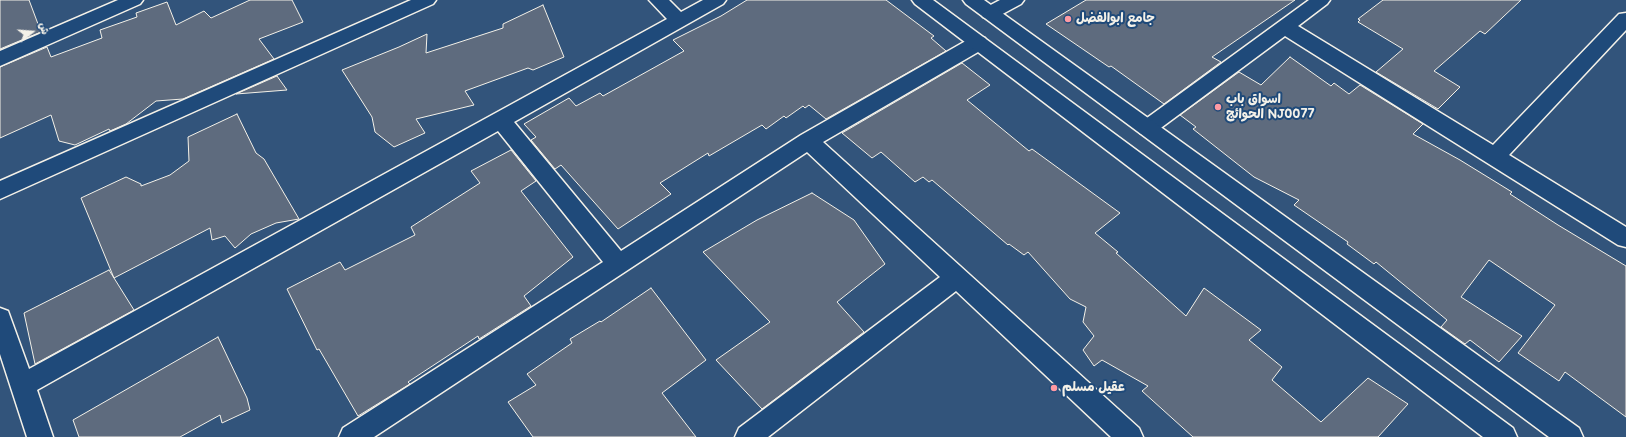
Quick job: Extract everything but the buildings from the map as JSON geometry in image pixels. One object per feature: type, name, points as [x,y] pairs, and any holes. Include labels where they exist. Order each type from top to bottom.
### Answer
[{"type":"street","points":[[0,59],[134,0]]},
{"type":"street","points":[[0,190],[426,0]]},
{"type":"street","points":[[658,0],[680,21]]},
{"type":"street","points":[[23,385],[717,0]]},
{"type":"street","points":[[921,0],[1504,437]]},
{"type":"street","points":[[972,0],[1570,437]]},
{"type":"street","points":[[990,13],[1015,0]]},
{"type":"street","points":[[1147,128],[1321,0]]},
{"type":"street","points":[[1494,157],[1626,19]]},
{"type":"street","points":[[1285,27],[1626,238]]},
{"type":"street","points":[[352,437],[808,141],[978,43]]},
{"type":"street","points":[[500,120],[618,264]]},
{"type":"street","points":[[808,141],[1130,437]]},
{"type":"street","points":[[748,437],[956,277]]},
{"type":"street","points":[[0,318],[40,437]]},
{"type":"place","name":"جامع ابوالفضل","points":[[1068,19]]},
{"type":"place","name":"اسواق باب الحوائج NJ0077","points":[[1218,107]]},
{"type":"place","name":"عقيل مسلم","points":[[1054,388]]}]
